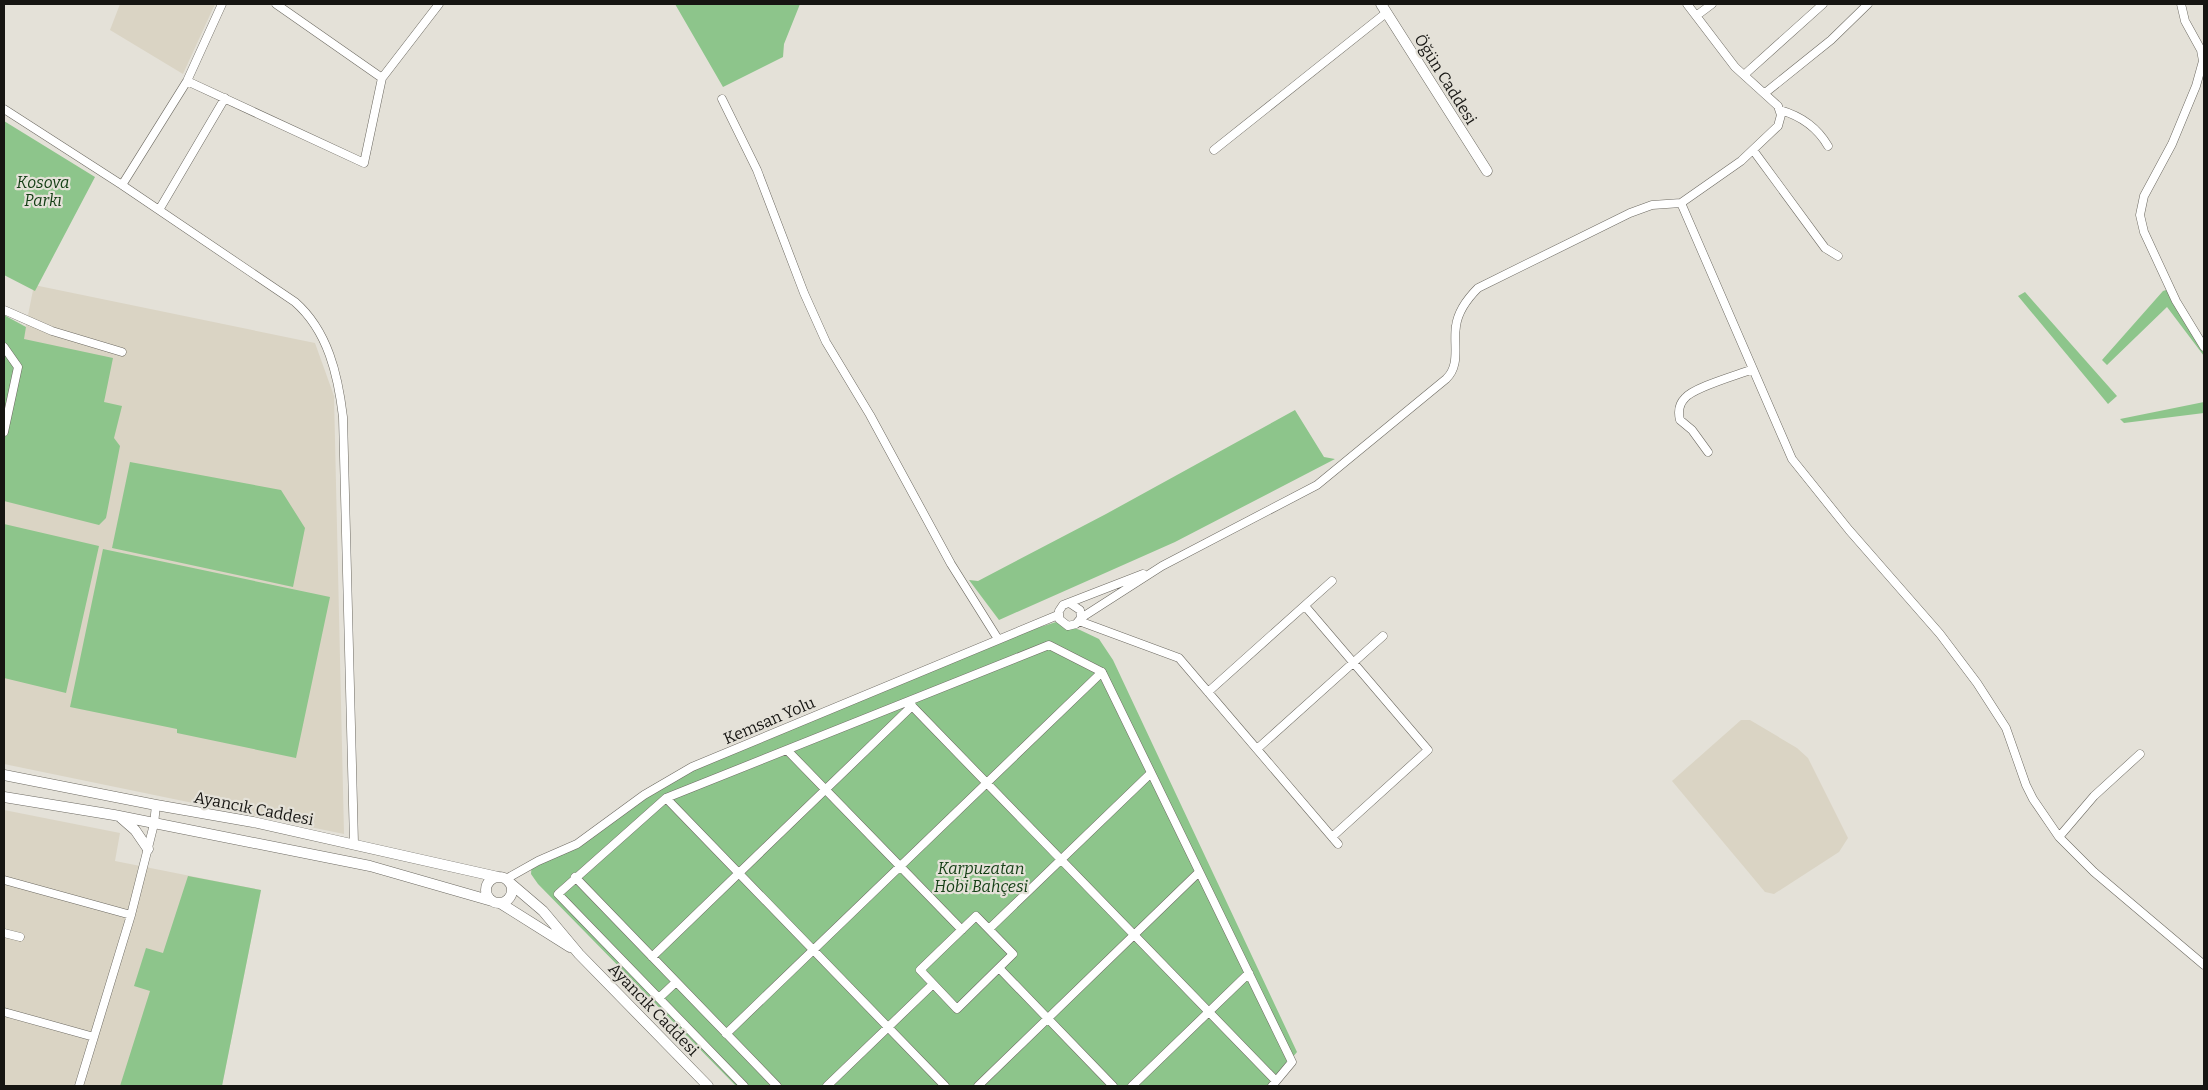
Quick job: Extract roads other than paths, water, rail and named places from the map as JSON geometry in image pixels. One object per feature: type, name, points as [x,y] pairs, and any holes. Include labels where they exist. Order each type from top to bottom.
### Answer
[{"type":"street","points":[[122,185],[187,81],[222,4]]},
{"type":"street","points":[[276,4],[382,78]]},
{"type":"street","points":[[187,81],[364,163],[382,78],[438,4]]},
{"type":"street","points":[[1687,4],[1735,68],[1775,102],[1780,110],[1805,120],[1818,132],[1828,146]]},
{"type":"street","points":[[1696,16],[1712,4]]},
{"type":"street","points":[[1744,75],[1823,4]]},
{"type":"street","points":[[1765,93],[1831,40],[1868,4]]},
{"type":"street","points":[[2181,4],[2185,21],[2201,50],[2203,61],[2196,86],[2172,144],[2144,196],[2140,215],[2144,232],[2176,301],[2204,346]]},
{"type":"street","points":[[1214,150],[1383,8]]},
{"type":"street","name":"Öğün Caddesi","points":[[1383,8],[1487,171]]},
{"type":"street","points":[[159,210],[225,98]]},
{"type":"street","points":[[722,99],[757,170],[804,293],[826,342],[870,415],[951,564],[998,639]]},
{"type":"street","points":[[4,109],[122,185],[303,309],[320,333],[334,368],[341,401],[344,434],[354,843]]},
{"type":"street","points":[[1162,566],[1068,626],[1062,622],[1058,615],[1060,608],[1162,566],[1317,485],[1446,380],[1454,364],[1457,320],[1466,302],[1478,288],[1630,213],[1652,206],[1681,203],[1741,161],[1753,150],[1778,126],[1780,110]]},
{"type":"street","points":[[1753,150],[1826,248],[1838,256]]},
{"type":"street","points":[[1681,203],[1792,459],[1849,530],[1940,634],[1977,683],[2006,728],[2033,800],[2059,837],[2094,872],[2204,965]]},
{"type":"street","points":[[4,310],[52,331],[122,352]]},
{"type":"street","points":[[4,347],[18,367],[4,432]]},
{"type":"street","points":[[1708,452],[1692,430],[1680,420],[1679,411],[1681,403],[1691,393],[1753,369]]},
{"type":"street","points":[[1208,692],[1332,581]]},
{"type":"street","points":[[1071,604],[1078,607],[1080,620]]},
{"type":"street","points":[[1305,606],[1428,750],[1332,837]]},
{"type":"street","name":"Kemsan Yolu","points":[[504,880],[538,861],[577,844],[644,795],[692,767],[1058,615]]},
{"type":"street","points":[[1080,620],[1179,658],[1338,844]]},
{"type":"street","points":[[1257,749],[1383,636]]},
{"type":"street","points":[[744,1086],[558,894],[666,798],[911,703],[1049,645],[1102,672],[1292,1062],[1274,1084],[1209,1012],[911,703]]},
{"type":"street","points":[[726,1034],[1102,672]]},
{"type":"street","points":[[652,957],[911,703]]},
{"type":"street","points":[[787,750],[962,930]]},
{"type":"street","points":[[2059,837],[2094,796],[2140,754]]},
{"type":"street","points":[[989,930],[1151,773]]},
{"type":"street","name":"Ayancık Caddesi","points":[[4,775],[354,843],[504,880],[543,911],[579,954],[708,1086]]},
{"type":"street","name":"Ayancık Caddesi","points":[[4,797],[118,816],[370,866],[496,902],[545,930],[579,954]]},
{"type":"street","points":[[666,798],[946,1086]]},
{"type":"street","points":[[79,1086],[131,915],[154,824],[156,805]]},
{"type":"street","points":[[118,816],[135,830],[148,849]]},
{"type":"street","points":[[978,1086],[1199,872]]},
{"type":"street","points":[[575,877],[777,1086]]},
{"type":"street","points":[[4,880],[131,915]]},
{"type":"street","points":[[491,880],[504,880],[512,889],[510,897],[496,902],[487,895],[487,887],[491,880]]},
{"type":"street","points":[[976,916],[989,930],[1013,954],[957,1009],[920,970],[976,916]]},
{"type":"street","points":[[4,933],[20,937]]},
{"type":"street","points":[[999,968],[1113,1086]]},
{"type":"street","points":[[1132,1086],[1249,973]]},
{"type":"street","points":[[659,998],[676,982]]},
{"type":"street","points":[[827,1086],[933,984]]},
{"type":"street","points":[[4,1012],[94,1037]]},
{"type":"park label","name":"Kosova Parkı","points":[[43,191]]},
{"type":"park label","name":"Karpuzatan Hobi Bahçesi","points":[[981,877]]}]
